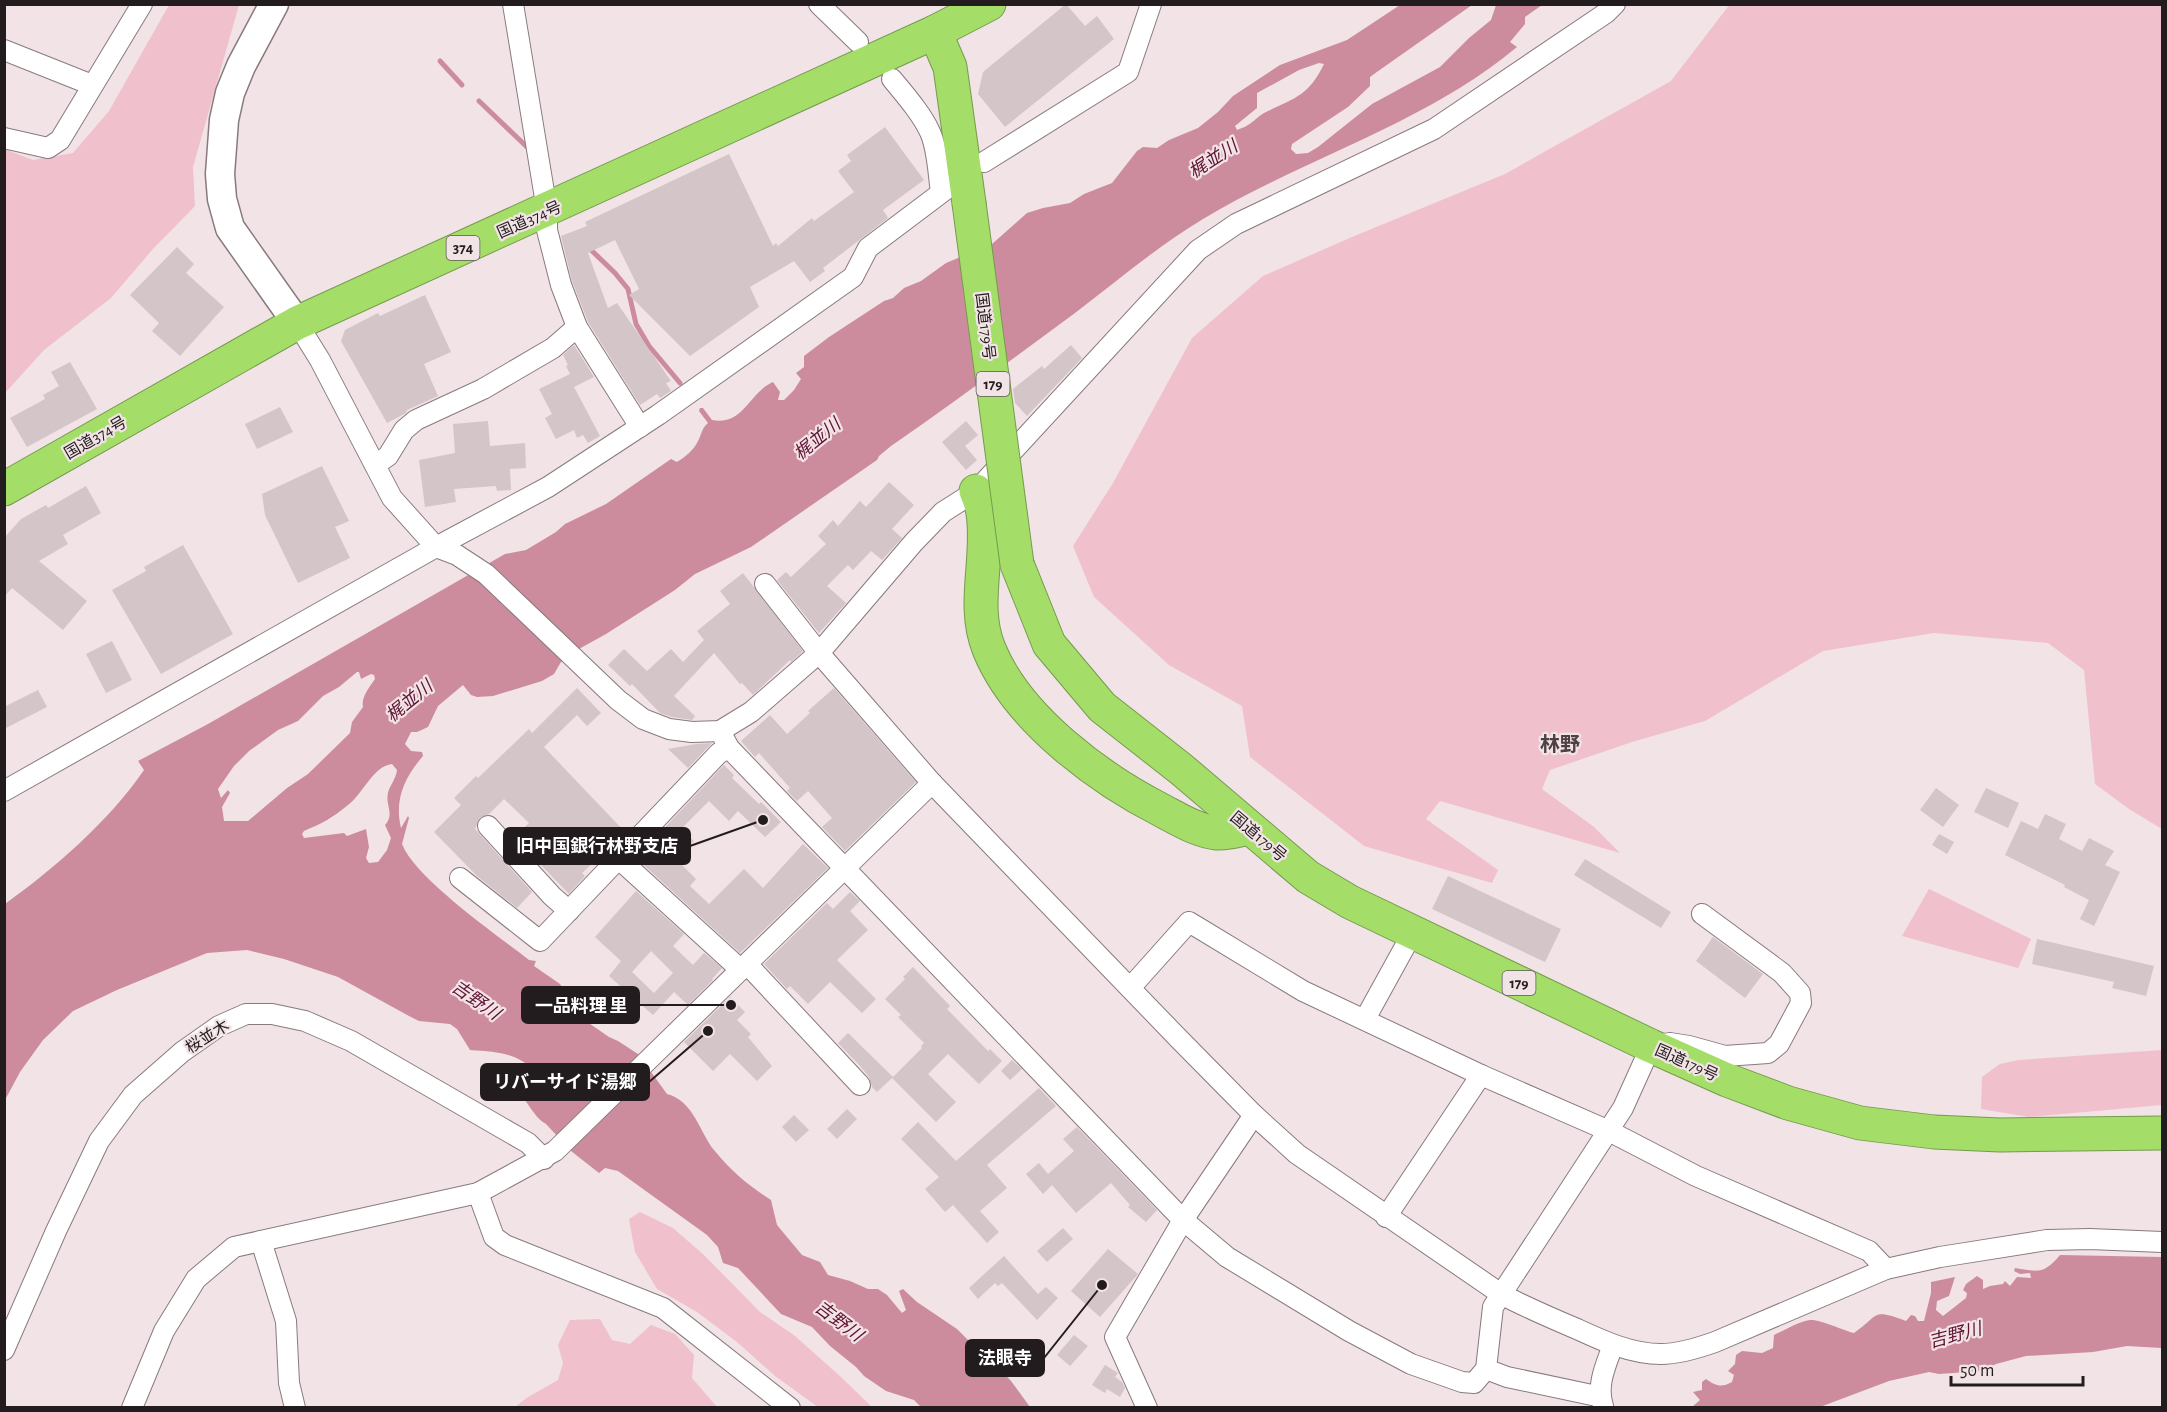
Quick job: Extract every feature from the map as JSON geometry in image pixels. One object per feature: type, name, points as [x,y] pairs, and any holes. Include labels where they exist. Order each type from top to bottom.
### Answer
[{"type":"highway","points":[[935,32],[989,4]]},
{"type":"highway","name":"国道374号","points":[[4,489],[297,323],[935,32]]},
{"type":"highway","name":"国道179号","points":[[935,32],[950,68],[953,194],[1017,564],[1049,644],[1102,706],[1308,877],[1350,902],[1726,1080],[1788,1103],[1860,1123],[1934,1132],[2000,1135],[2163,1133]]},
{"type":"highway","points":[[976,491],[983,512],[984,554],[980,610],[989,648],[1011,689],[1084,763],[1130,795],[1194,827],[1219,834],[1249,828]]},
{"type":"street","points":[[4,138],[48,148],[60,140],[142,4]]},
{"type":"street","points":[[274,4],[241,66],[230,93],[220,174],[222,199],[231,228],[320,360],[392,498],[436,548],[457,555],[486,574],[618,700],[643,719],[669,729],[725,739],[845,868],[1183,1220],[1227,1257],[1348,1331],[1411,1364],[1462,1382],[1474,1383],[1486,1369],[1493,1307],[1623,1108],[1651,1046],[1670,1043],[1725,1056],[1768,1053],[1779,1044],[1801,1003],[1800,993],[1782,973],[1702,914]]},
{"type":"street","points":[[513,4],[547,210],[548,230],[561,285],[577,327],[640,428]]},
{"type":"street","points":[[819,4],[858,42]]},
{"type":"street","points":[[984,162],[1128,72],[1151,4]]},
{"type":"street","points":[[460,878],[540,941],[719,753],[725,739],[751,712],[819,653],[914,542],[943,512],[976,491],[1198,250],[1236,224],[1434,129],[1606,13],[1615,4]]},
{"type":"street","points":[[4,50],[92,85]]},
{"type":"street","points":[[4,791],[436,548],[548,488],[640,428],[853,277],[868,248],[953,194],[930,132],[915,107],[892,79]]},
{"type":"street","points":[[375,465],[388,456],[404,430],[416,420],[483,389],[553,348],[577,327]]},
{"type":"street","points":[[765,584],[819,653],[932,783],[1254,1115],[1297,1154],[1386,1217],[1501,1294],[1530,1310],[1613,1345],[1634,1351],[1661,1354],[1692,1350],[1726,1338],[1886,1269],[1940,1257],[2047,1240],[2163,1242]]},
{"type":"street","points":[[132,1407],[164,1331],[196,1279],[234,1247],[478,1193],[550,1155],[932,783]]},
{"type":"street","points":[[488,826],[552,896],[569,911]]},
{"type":"street","points":[[618,858],[744,967],[860,1085]]},
{"type":"street","points":[[1130,988],[1189,922],[1303,991],[1481,1075],[1609,1131],[1696,1176],[1869,1251],[1886,1269]]},
{"type":"street","points":[[1365,1019],[1413,932]]},
{"type":"street","name":"桜並木","points":[[4,1350],[56,1231],[99,1141],[133,1095],[182,1052],[219,1026],[246,1014],[272,1014],[305,1021],[351,1041],[550,1155]]},
{"type":"street","points":[[1386,1217],[1481,1075]]},
{"type":"street","points":[[1147,1407],[1115,1337],[1183,1220],[1254,1115]]},
{"type":"street","points":[[478,1193],[494,1237],[505,1245],[663,1308],[790,1407]]},
{"type":"street","points":[[261,1241],[286,1321],[289,1383],[295,1407]]},
{"type":"street","points":[[1602,1403],[1601,1380],[1613,1345]]},
{"type":"street","points":[[1486,1369],[1507,1377],[1592,1395],[1602,1403]]},
{"type":"shaded area","points":[[1730,4],[2162,5],[2162,829],[2095,784],[2084,670],[2048,643],[1934,633],[1823,651],[1705,721],[1632,742],[1550,770],[1542,789],[1594,827],[1620,853],[1440,801],[1426,819],[1498,870],[1492,883],[1364,846],[1250,757],[1242,706],[1169,665],[1094,597],[1073,546],[1113,483],[1192,338],[1263,276],[1505,174],[1671,81]]},
{"type":"shaded area","points":[[169,5],[239,5],[193,167],[195,206],[152,250],[111,298],[44,350],[5,393],[4,149],[33,160],[73,153],[109,111]]},
{"type":"shaded area","points":[[1929,889],[2031,939],[2018,968],[1902,936]]},
{"type":"shaded area","points":[[2162,1050],[2162,1105],[2029,1117],[1981,1109],[1982,1077],[2000,1064],[2018,1060]]},
{"type":"shaded area","points":[[640,1212],[673,1228],[704,1255],[760,1312],[795,1336],[872,1407],[818,1407],[775,1376],[737,1342],[697,1312],[657,1289],[635,1252],[629,1219]]},
{"type":"shaded area","points":[[600,1319],[612,1340],[630,1344],[651,1325],[675,1334],[694,1355],[692,1378],[717,1407],[515,1407],[558,1380],[563,1363],[558,1345],[570,1320]]},
{"type":"water","points":[[1400,5],[1472,5],[1370,77],[1370,86],[1348,107],[1292,144],[1291,149],[1296,154],[1308,153],[1318,147],[1372,104],[1440,67],[1491,20],[1496,5],[1542,5],[1525,17],[1525,24],[1510,42],[1517,47],[1481,74],[1404,119],[1242,197],[1186,229],[1075,313],[891,446],[877,460],[751,547],[695,574],[675,590],[577,650],[561,662],[554,674],[542,681],[493,696],[477,697],[471,695],[463,685],[438,706],[428,727],[411,732],[405,744],[411,751],[422,752],[423,756],[406,780],[400,798],[401,828],[408,816],[409,818],[402,844],[423,873],[478,921],[529,960],[536,961],[534,966],[560,984],[580,1017],[638,1054],[667,1094],[684,1103],[690,1110],[720,1158],[741,1178],[771,1200],[777,1225],[802,1255],[820,1262],[828,1275],[868,1289],[878,1289],[887,1295],[902,1313],[906,1310],[899,1291],[903,1289],[917,1302],[957,1329],[976,1348],[986,1354],[1011,1381],[1030,1407],[921,1407],[914,1400],[886,1391],[864,1376],[812,1327],[781,1314],[738,1268],[723,1263],[718,1247],[707,1235],[618,1171],[605,1168],[599,1173],[571,1151],[538,1118],[518,1092],[535,1078],[535,1070],[527,1064],[505,1054],[470,1050],[457,1029],[450,1024],[419,1021],[338,977],[284,959],[247,950],[207,953],[73,1011],[43,1040],[20,1072],[5,1100],[5,904],[62,859],[115,807],[144,770],[138,761],[208,724],[505,554],[526,550],[565,524],[606,504],[671,459],[677,462],[694,447],[708,423],[699,411],[700,408],[703,408],[712,420],[723,421],[732,418],[739,414],[757,393],[773,382],[780,392],[778,400],[784,400],[801,379],[796,373],[804,367],[804,356],[884,301],[893,298],[904,288],[921,281],[946,263],[992,244],[1027,213],[1070,203],[1084,194],[1112,183],[1137,151],[1143,147],[1157,148],[1169,140],[1198,128],[1233,96],[1280,65],[1347,40]],"holes":[[[1319,63],[1324,64],[1306,90],[1237,130],[1235,126],[1257,108],[1257,93],[1299,70]],[[357,672],[361,679],[371,674],[374,675],[375,679],[364,696],[363,707],[352,722],[350,733],[308,774],[287,788],[248,821],[224,821],[222,807],[230,793],[228,790],[221,798],[218,789],[234,766],[249,751],[278,730],[298,721],[323,696],[339,687]],[[392,764],[397,770],[387,797],[390,813],[385,825],[391,838],[387,850],[378,862],[369,863],[366,858],[369,847],[366,829],[347,836],[344,833],[304,838],[302,834],[304,831],[327,820],[348,805],[385,766]]]},
{"type":"water","name":"吉野川","points":[[2060,1255],[2162,1257],[2162,1348],[2127,1346],[2093,1352],[2026,1356],[1996,1364],[1982,1371],[1939,1374],[1929,1372],[1889,1381],[1820,1407],[1692,1407],[1700,1400],[1693,1392],[1702,1390],[1702,1382],[1706,1379],[1719,1385],[1725,1385],[1732,1382],[1734,1375],[1728,1371],[1735,1364],[1736,1355],[1742,1351],[1762,1353],[1773,1348],[1774,1335],[1796,1324],[1814,1320],[1854,1333],[1881,1314],[1906,1321],[1911,1315],[1915,1316],[1918,1321],[1924,1321],[1931,1293],[1931,1282],[1955,1277],[1949,1296],[1937,1301],[1936,1310],[1943,1316],[1966,1298],[1967,1293],[1963,1290],[1966,1284],[1977,1276],[1983,1280],[1983,1289],[2003,1284],[2005,1281],[2010,1286],[2017,1277],[2031,1278],[2030,1273],[2020,1274],[2014,1271],[2015,1268],[2045,1269]]},
{"type":"building","points":[[1066,4],[1085,26],[1097,16],[1114,39],[1005,127],[978,94],[983,72]]},
{"type":"building","points":[[885,127],[924,180],[883,210],[888,218],[823,268],[825,271],[810,282],[794,261],[750,287],[759,307],[690,356],[629,295],[639,289],[615,240],[588,253],[608,308],[617,303],[671,381],[666,383],[671,391],[660,398],[657,394],[640,405],[588,322],[572,281],[561,236],[587,226],[585,222],[729,154],[773,246],[776,243],[778,246],[812,218],[814,221],[854,192],[838,171],[851,161],[847,155]]},
{"type":"building","points":[[177,247],[194,264],[186,273],[224,307],[180,356],[152,331],[159,323],[130,295]]},
{"type":"building","points":[[425,295],[451,352],[424,364],[438,396],[407,410],[406,413],[387,423],[341,341],[345,330],[378,313],[380,316]]},
{"type":"building","points":[[574,345],[594,377],[574,387],[600,436],[588,443],[583,435],[577,438],[574,430],[556,439],[545,418],[552,414],[539,389],[570,374],[563,355]]},
{"type":"building","points":[[1071,345],[1082,358],[1027,416],[1015,403],[1013,389],[1042,366],[1044,369]]},
{"type":"building","points":[[70,362],[97,409],[27,447],[10,418],[45,399],[43,395],[59,386],[51,372]]},
{"type":"building","points":[[280,407],[293,432],[257,449],[245,424]]},
{"type":"building","points":[[488,421],[490,446],[525,443],[526,468],[510,469],[511,490],[497,491],[496,486],[454,489],[456,502],[425,507],[419,460],[455,453],[453,424]]},
{"type":"building","points":[[966,421],[978,435],[965,446],[977,460],[966,470],[942,442]]},
{"type":"building","points":[[322,466],[349,521],[335,527],[350,558],[298,583],[265,515],[262,494]]},
{"type":"building","points":[[889,482],[914,505],[892,529],[902,538],[882,560],[871,551],[853,570],[848,565],[827,586],[846,603],[819,633],[777,580],[786,572],[791,577],[826,544],[818,536],[833,520],[838,526],[860,501],[866,507]]},
{"type":"building","points":[[86,486],[101,513],[63,535],[68,544],[39,561],[87,601],[63,630],[12,588],[4,597],[4,538],[21,519],[46,505],[48,508]]},
{"type":"building","points":[[183,545],[233,634],[161,674],[112,590],[146,571],[144,567]]},
{"type":"building","points":[[743,573],[803,651],[791,662],[790,660],[753,695],[742,683],[740,684],[714,653],[674,696],[695,716],[692,720],[672,717],[660,713],[632,684],[630,686],[608,665],[624,649],[647,671],[671,649],[683,662],[704,640],[697,631],[730,604],[720,591]]},
{"type":"building","points":[[112,641],[132,680],[106,693],[86,654]]},
{"type":"building","points":[[577,688],[601,713],[587,726],[577,715],[544,747],[626,833],[582,873],[585,876],[569,894],[514,837],[529,823],[504,799],[489,814],[480,818],[475,829],[532,892],[517,908],[477,876],[434,832],[461,805],[454,798],[529,729],[532,733]]},
{"type":"building","points":[[834,688],[916,782],[845,851],[822,827],[832,818],[808,791],[797,801],[787,791],[790,788],[759,753],[755,757],[741,741],[770,715],[787,734]]},
{"type":"building","points":[[38,690],[47,707],[4,729],[4,707]]},
{"type":"building","points":[[712,743],[688,768],[668,749],[696,744]]},
{"type":"building","points":[[724,765],[734,775],[732,778],[781,822],[765,837],[738,811],[729,821],[709,801],[681,829],[694,841],[676,859],[696,879],[690,886],[709,904],[744,869],[763,888],[803,844],[828,868],[740,953],[636,858]]},
{"type":"building","points":[[1936,788],[1959,805],[1943,827],[1920,810]]},
{"type":"building","points":[[1986,788],[2019,803],[2008,828],[1974,812]]},
{"type":"building","points":[[2045,814],[2066,824],[2059,839],[2082,851],[2089,838],[2114,851],[2105,865],[2120,872],[2094,926],[2080,919],[2089,900],[2064,887],[2065,885],[2005,855],[2021,821],[2038,829]]},
{"type":"building","points":[[1939,834],[1954,842],[1947,854],[1932,845]]},
{"type":"building","points":[[1585,859],[1671,912],[1661,928],[1574,875]]},
{"type":"building","points":[[1448,876],[1561,929],[1545,962],[1432,909]]},
{"type":"building","points":[[636,891],[684,934],[673,946],[693,965],[704,953],[722,968],[688,1005],[674,992],[653,1015],[609,976],[621,961],[595,937]],"holes":[[[651,951],[673,973],[654,993],[632,972]]]},
{"type":"building","points":[[850,892],[860,901],[850,911],[868,930],[837,960],[876,999],[862,1013],[830,982],[808,1004],[790,986],[787,989],[764,964],[827,903],[833,909]]},
{"type":"building","points":[[1713,937],[1763,974],[1745,998],[1696,961]]},
{"type":"building","points":[[2037,939],[2154,966],[2146,996],[2112,988],[2114,982],[2032,964]]},
{"type":"building","points":[[913,967],[950,1006],[947,1009],[988,1051],[990,1049],[1002,1061],[979,1084],[948,1054],[928,1074],[956,1102],[936,1122],[892,1078],[877,1092],[872,1087],[869,1077],[838,1043],[848,1033],[893,1077],[922,1048],[924,1043],[898,1017],[901,1015],[885,999],[905,979],[903,977]]},
{"type":"building","points":[[730,997],[745,1012],[737,1020],[751,1034],[748,1037],[772,1066],[757,1081],[730,1054],[713,1071],[684,1042]]},
{"type":"building","points":[[1012,1060],[1022,1069],[1010,1080],[1001,1071]]},
{"type":"building","points":[[1039,1088],[1056,1106],[987,1165],[1007,1188],[980,1211],[999,1232],[987,1243],[953,1205],[945,1212],[925,1189],[939,1177],[901,1139],[918,1122],[956,1161]]},
{"type":"building","points":[[847,1109],[857,1119],[837,1139],[827,1129]]},
{"type":"building","points":[[794,1115],[809,1130],[796,1142],[782,1127]]},
{"type":"building","points":[[1077,1127],[1157,1210],[1146,1222],[1128,1207],[1130,1205],[1111,1183],[1076,1213],[1052,1185],[1043,1194],[1026,1174],[1039,1163],[1048,1174],[1074,1151],[1063,1139]]},
{"type":"building","points":[[1063,1228],[1073,1239],[1047,1262],[1037,1251]]},
{"type":"building","points":[[1108,1249],[1138,1274],[1100,1317],[1071,1291]]},
{"type":"building","points":[[1004,1256],[1038,1294],[1046,1287],[1058,1298],[1037,1320],[1002,1283],[998,1286],[995,1283],[978,1299],[969,1288]]},
{"type":"building","points":[[1074,1335],[1088,1346],[1070,1366],[1057,1355]]},
{"type":"building","points":[[1105,1365],[1118,1373],[1115,1377],[1122,1382],[1125,1388],[1120,1397],[1107,1389],[1105,1393],[1092,1385]]},
{"type":"waterway","points":[[440,61],[462,85]]},
{"type":"waterway","points":[[479,101],[528,148]]},
{"type":"waterway","points":[[589,248],[628,289],[636,324],[649,346],[680,383]]},
{"type":"place","name":"旧中国銀行林野支店","points":[[763,820]]},
{"type":"place","name":"一品料理 里","points":[[731,1005]]},
{"type":"place","name":"リバーサイド湯郷","points":[[708,1031]]},
{"type":"place","name":"法眼寺","points":[[1102,1285]]},
{"type":"district","name":"林野","points":[[1560,744]]},
{"type":"water label","name":"梶並川","points":[[1213,159]]},
{"type":"water label","name":"梶並川","points":[[817,439]]},
{"type":"water label","name":"梶並川","points":[[409,701]]}]
